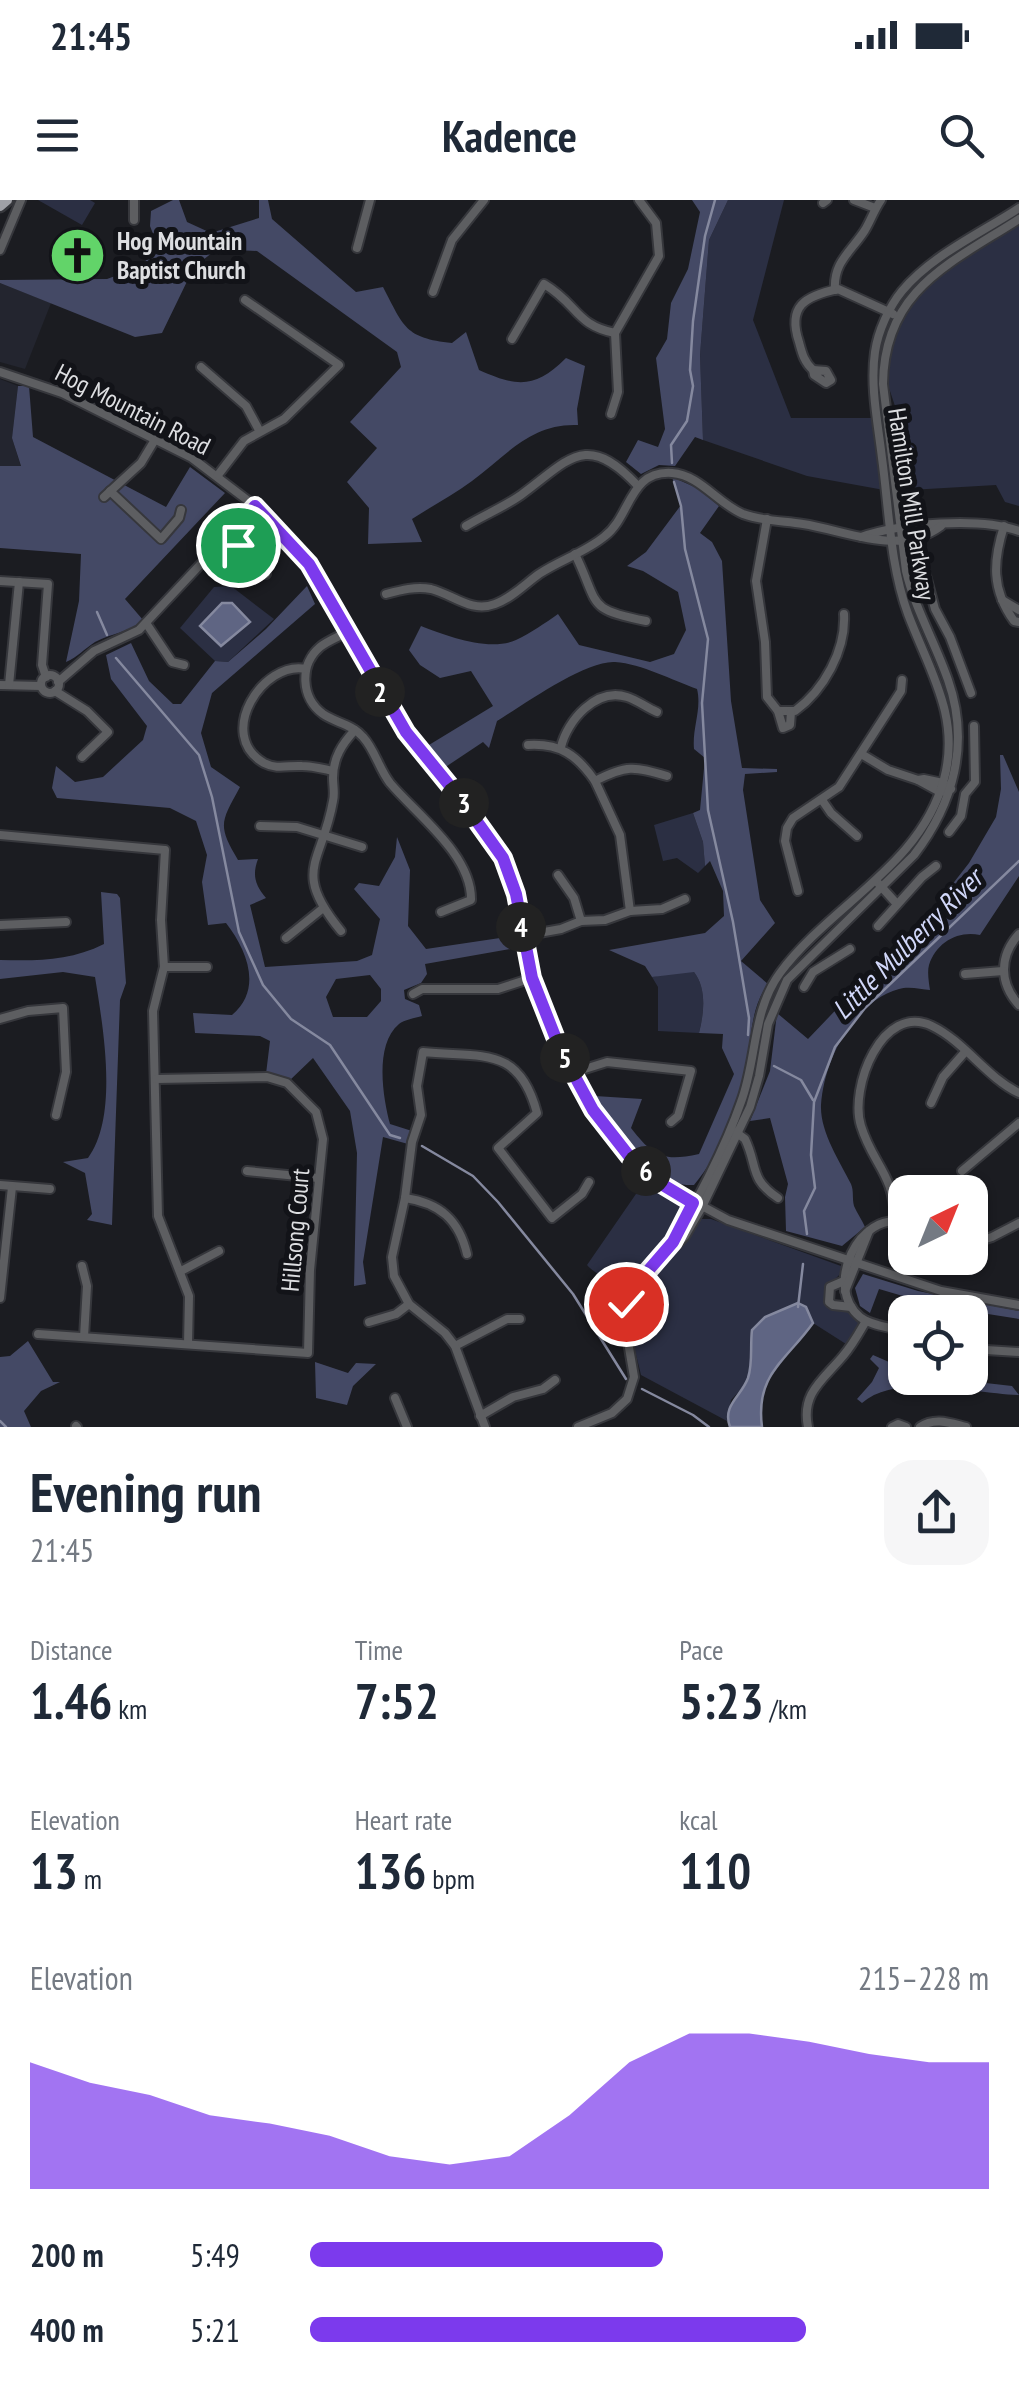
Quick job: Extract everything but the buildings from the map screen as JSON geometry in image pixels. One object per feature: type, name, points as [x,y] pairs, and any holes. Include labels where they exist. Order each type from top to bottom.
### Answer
[{"type":"main road","points":[[0,206],[8,200]]},
{"type":"street","points":[[0,250],[20,200]]},
{"type":"street","points":[[134,200],[134,220]]},
{"type":"street","points":[[357,248],[370,200]]},
{"type":"street","points":[[434,292],[452,240],[484,200]]},
{"type":"street","points":[[611,414],[618,392],[616,334],[659,256],[656,223],[639,200]]},
{"type":"street","points":[[835,290],[834,276],[840,262],[860,238],[878,204],[854,200]]},
{"type":"street","name":"Hamilton Mill Parkway","points":[[878,883],[930,818],[942,787],[949,728],[945,702],[896,535],[883,384],[886,344],[893,314],[917,275],[1019,208]]},
{"type":"street","name":"Hamilton Mill Parkway","points":[[893,314],[933,275],[1019,219]]},
{"type":"street","points":[[512,339],[544,284],[566,298],[587,324],[616,334]]},
{"type":"street","points":[[813,370],[806,364],[794,318],[804,302],[835,290],[849,291],[893,314]]},
{"type":"street","points":[[218,475],[244,441],[284,420],[339,365],[246,300]]},
{"type":"street","points":[[201,367],[246,406],[259,430]]},
{"type":"street","name":"Hog Mountain Road","points":[[0,372],[62,393],[156,438],[218,475],[255,506],[309,564],[406,732],[503,858],[516,894],[532,978],[572,1072],[593,1110],[629,1156],[663,1185],[697,1205],[760,1232],[942,1291],[1019,1305]]},
{"type":"street","points":[[156,438],[141,464],[106,494],[160,539],[179,518],[181,510]]},
{"type":"street","points":[[466,526],[519,496],[567,458],[600,457],[624,470],[638,486]]},
{"type":"street","points":[[386,594],[426,588],[461,603],[499,603],[611,532],[638,486],[654,474],[669,472],[687,475],[741,513],[859,538],[966,521],[1019,531]]},
{"type":"street","points":[[20,582],[4,685],[41,686],[46,692],[94,651],[130,637],[146,623],[255,506]]},
{"type":"street","points":[[767,519],[756,582],[768,697],[783,728],[790,725],[791,712]]},
{"type":"street","points":[[1004,526],[994,565],[1002,600],[1010,616],[1019,622]]},
{"type":"street","points":[[228,537],[254,568],[266,574]]},
{"type":"street","points":[[575,554],[592,598],[602,610],[646,621]]},
{"type":"street","points":[[926,572],[935,609],[971,693]]},
{"type":"street","points":[[0,581],[48,584],[42,665],[46,676],[41,686]]},
{"type":"street","points":[[1002,600],[1019,610]]},
{"type":"street","points":[[778,711],[791,712],[806,702],[832,666],[845,628],[844,614]]},
{"type":"street","points":[[146,623],[172,662],[184,665]]},
{"type":"street","points":[[347,632],[320,647],[306,669],[307,693],[316,708],[355,730],[367,742],[390,782],[426,818],[468,876],[471,900],[442,912]]},
{"type":"street","points":[[932,657],[954,646]]},
{"type":"street","name":"Hamilton Mill Parkway","points":[[578,1427],[612,1414],[626,1399],[634,1378],[625,1324],[627,1302],[634,1287],[664,1257],[697,1205],[734,1131],[759,1076],[768,1024],[787,980],[802,956],[929,836],[952,790],[960,735],[955,702],[932,657]]},
{"type":"street","points":[[306,669],[284,670],[273,678],[249,703],[243,732],[253,755],[270,766],[333,771]]},
{"type":"street","points":[[46,676],[52,676],[56,686],[108,732],[82,757]]},
{"type":"street","points":[[798,891],[785,840],[787,828],[792,818],[839,786],[902,691],[902,680]]},
{"type":"street","points":[[561,748],[570,724],[581,712],[608,697],[627,697],[657,712]]},
{"type":"street","points":[[948,832],[964,811],[964,794],[975,782],[974,726]]},
{"type":"street","points":[[341,931],[322,909],[312,864],[334,801],[333,771],[339,750],[355,730]]},
{"type":"street","points":[[528,745],[561,748],[574,755],[594,781],[620,835],[630,911]]},
{"type":"street","points":[[862,755],[888,770],[964,794]]},
{"type":"street","points":[[594,781],[634,766],[667,776]]},
{"type":"street","points":[[822,800],[857,836]]},
{"type":"street","points":[[260,826],[297,827],[362,847]]},
{"type":"street","points":[[0,834],[164,850],[164,967],[153,1011],[158,1216],[164,1240],[189,1296],[188,1344],[38,1334]]},
{"type":"street","points":[[878,926],[896,903],[936,866]]},
{"type":"street","points":[[558,875],[574,898],[580,921]]},
{"type":"street","points":[[878,883],[896,903]]},
{"type":"street","points":[[522,936],[580,921],[605,920],[630,911],[662,910],[685,899]]},
{"type":"street","points":[[286,938],[322,909]]},
{"type":"street","points":[[0,926],[66,922]]},
{"type":"street","points":[[1019,934],[1006,955],[1003,971],[1006,988],[1019,1005]]},
{"type":"street","points":[[804,987],[816,970],[850,949]]},
{"type":"street","points":[[802,956],[816,970]]},
{"type":"street","points":[[164,967],[208,967]]},
{"type":"street","points":[[965,974],[1003,971]]},
{"type":"street","points":[[412,994],[422,989],[498,988],[532,978]]},
{"type":"street","points":[[0,1019],[28,1011],[63,1008],[66,1072],[56,1115]]},
{"type":"street","points":[[888,1181],[860,1124],[858,1106],[864,1068],[889,1034],[904,1024],[933,1026],[995,1079],[1019,1092]]},
{"type":"street","points":[[485,1427],[455,1346],[445,1333],[408,1304],[394,1276],[392,1257],[406,1198],[412,1142],[422,1114],[417,1086],[423,1052],[493,1059],[518,1070],[532,1093],[537,1112],[498,1148],[552,1218],[582,1194],[588,1182]]},
{"type":"street","points":[[931,1103],[944,1077],[964,1052]]},
{"type":"street","points":[[572,1072],[606,1062],[691,1070],[678,1116],[670,1122]]},
{"type":"street","name":"Hillsong Court","points":[[156,1079],[267,1077],[287,1083],[316,1112],[323,1138],[308,1292],[308,1353],[188,1344]]},
{"type":"street","points":[[962,1171],[1019,1123]]},
{"type":"street","points":[[734,1131],[750,1148],[755,1176],[762,1188],[778,1198]]},
{"type":"street","points":[[248,1171],[318,1178]]},
{"type":"street","points":[[0,1186],[50,1189]]},
{"type":"street","points":[[0,1298],[12,1186]]},
{"type":"street","points":[[406,1198],[432,1204],[446,1213],[464,1238],[468,1254]]},
{"type":"street","points":[[888,1224],[869,1229],[844,1286],[851,1307],[866,1321],[888,1327]]},
{"type":"street","points":[[988,1237],[1018,1226]]},
{"type":"street","points":[[181,1271],[219,1251]]},
{"type":"street","points":[[82,1266],[87,1300],[84,1337]]},
{"type":"street","points":[[844,1286],[830,1287],[829,1302],[833,1306],[851,1307]]},
{"type":"street","points":[[369,1322],[396,1314],[408,1304]]},
{"type":"street","points":[[455,1346],[507,1319],[520,1319]]},
{"type":"street","points":[[808,1427],[806,1410],[812,1390],[845,1354],[866,1321]]},
{"type":"street","points":[[988,1349],[1019,1352]]},
{"type":"street","points":[[480,1416],[555,1380]]},
{"type":"street","points":[[395,1398],[406,1427]]},
{"type":"street","points":[[920,1427],[939,1421],[966,1427]]},
{"type":"street","points":[[892,1427],[906,1427]]},
{"type":"shaded area","points":[[38,200],[90,200],[95,203],[82,225]]},
{"type":"shaded area","points":[[179,200],[187,222],[211,233],[259,218],[259,200],[268,200],[272,219],[356,292],[383,287],[402,321],[415,334],[452,343],[466,332],[479,370],[492,376],[515,382],[535,380],[566,358],[585,366],[578,425],[533,435],[465,486],[412,519],[422,542],[368,544],[369,508],[347,482],[377,448],[350,422],[401,367],[397,352],[257,251],[217,249],[194,267],[162,333],[135,337],[0,283],[107,279],[140,267],[158,247],[150,226],[151,211]]},
{"type":"shaded area","points":[[692,200],[728,200],[709,240],[700,355],[703,440],[695,437],[675,466],[659,465],[641,474],[626,462],[638,440],[658,447],[665,429],[656,358],[667,339],[671,303],[688,269],[700,212]]},
{"type":"shaded area","points":[[728,200],[784,200],[753,320],[791,418],[872,418],[884,490],[807,476],[703,440],[700,355],[709,240]]},
{"type":"shaded area","points":[[1019,217],[1019,506],[1005,502],[996,485],[910,490],[897,412],[883,370],[881,340],[947,256]]},
{"type":"shaded area","points":[[0,283],[51,303],[25,369],[0,362]]},
{"type":"shaded area","points":[[0,379],[18,386],[12,438],[21,467],[0,466]]},
{"type":"shaded area","points":[[18,386],[29,386],[33,437],[166,507],[190,467],[225,493],[125,599],[143,620],[95,642],[66,662],[79,601],[81,554],[0,548],[0,466],[21,466],[12,438]]},
{"type":"shaded area","points":[[672,477],[697,488],[719,506],[700,533],[712,542],[722,561],[731,701],[742,768],[777,769],[745,774],[743,790],[760,900],[775,923],[741,961],[768,984],[755,1013],[744,1081],[734,1113],[712,1159],[694,1185],[663,1177],[649,1167],[595,1096],[642,1099],[631,1128],[652,1151],[667,1157],[699,1154],[734,1074],[722,1048],[723,1034],[699,1033],[703,993],[694,972],[652,977],[645,966],[609,950],[705,933],[724,916],[723,891],[710,861],[705,866],[703,842],[693,813],[700,810],[705,758],[694,749],[697,689],[636,666],[603,663],[555,685],[497,721],[489,748],[483,742],[441,770],[424,748],[493,706],[471,671],[440,678],[420,665],[409,650],[421,626],[468,641],[505,643],[558,614],[579,645],[650,662],[674,654],[686,630],[678,592],[627,566],[646,552],[681,505]]},
{"type":"shaded area","points":[[231,586],[274,619],[228,662],[215,661],[180,628],[214,587]]},
{"type":"shaded area","points":[[307,586],[315,604],[212,693],[201,733],[211,767],[240,787],[225,816],[224,831],[238,860],[258,859],[256,880],[266,898],[250,905],[265,967],[357,961],[372,955],[380,919],[354,889],[359,883],[379,886],[395,857],[397,837],[410,870],[408,926],[426,949],[513,936],[516,948],[425,964],[427,974],[421,983],[404,990],[405,999],[419,1005],[422,1016],[401,1023],[391,1033],[382,1072],[390,1124],[412,1131],[408,1144],[383,1137],[363,1262],[366,1284],[354,1286],[357,1153],[350,1111],[313,1058],[289,1081],[266,1074],[270,1041],[260,1036],[195,1033],[193,1013],[232,1015],[242,1005],[249,982],[245,957],[226,923],[208,925],[202,882],[207,855],[196,821],[170,808],[57,798],[52,788],[56,766],[75,782],[103,777],[143,740],[147,726],[111,679],[106,655],[131,643],[149,681],[173,704],[181,704],[215,661],[228,662]],"holes":[[[370,975],[381,989],[381,1001],[367,1017],[333,1017],[326,997],[336,979]]]},
{"type":"shaded area","points":[[222,603],[232,603],[250,622],[221,646],[200,626]]},
{"type":"shaded area","points":[[1000,755],[1019,792],[1019,876],[980,935],[956,936],[937,950],[928,968],[930,990],[899,989],[868,1006],[844,1035],[828,1070],[821,1105],[824,1125],[851,1184],[854,1206],[865,1227],[842,1246],[786,1231],[788,1184],[770,1118],[750,1121],[770,1071],[777,1013],[808,1039],[937,904],[969,863],[996,817],[1001,789]]},
{"type":"shaded area","points":[[693,813],[703,842],[705,866],[698,873],[677,858],[663,861],[654,825]]},
{"type":"shaded area","points":[[101,892],[120,898],[126,983],[120,1000],[112,1225],[87,1220],[92,1214],[85,1173],[63,1162],[88,1158],[103,1119],[106,1071],[95,977],[63,972],[0,979],[0,960],[66,957],[104,944]]},
{"type":"shaded area","points":[[694,972],[701,986],[699,1033],[658,1031],[658,987],[652,977]]},
{"type":"shaded area","points":[[647,1178],[685,1207],[686,1213],[670,1245],[635,1281],[626,1297],[611,1291],[587,1265]]},
{"type":"shaded area","points":[[701,1219],[711,1219],[841,1266],[841,1273],[824,1291],[824,1299],[832,1308],[847,1311],[860,1323],[846,1344],[813,1323],[806,1307],[798,1303],[765,1317],[750,1344],[750,1372],[745,1385],[731,1400],[727,1421],[641,1375],[630,1327],[633,1299],[640,1287],[684,1243]]},
{"type":"shaded area","points":[[863,1274],[938,1295],[899,1295],[879,1289],[870,1313],[860,1306],[855,1288]]},
{"type":"shaded area","points":[[798,1303],[806,1307],[813,1323],[768,1381],[761,1409],[762,1427],[730,1427],[730,1407],[750,1372],[752,1330],[765,1317]]},
{"type":"shaded area","points":[[988,1305],[1019,1311],[1019,1319],[988,1314]]},
{"type":"shaded area","points":[[28,1341],[53,1382],[60,1382],[41,1391],[24,1411],[31,1427],[0,1427],[0,1357],[10,1356]]},
{"type":"shaded area","points":[[873,1355],[888,1362],[888,1391],[862,1403],[857,1399],[879,1368],[870,1359]]},
{"type":"shaded area","points":[[315,1362],[348,1373],[356,1363],[376,1364],[353,1386],[347,1405],[316,1398]]},
{"type":"shaded area","points":[[988,1383],[1012,1386],[1019,1395],[988,1392]]},
{"type":"waterway","points":[[672,463],[671,445],[687,421],[693,386],[693,321],[705,236],[715,200]]},
{"type":"waterway","points":[[674,482],[681,506],[685,549],[708,639],[702,703],[708,810],[733,922],[749,1018],[748,1035]]},
{"type":"waterway","points":[[97,612],[107,635]]},
{"type":"waterway","points":[[116,658],[199,755],[212,797],[239,932],[263,985],[291,1019],[330,1045],[390,1135],[400,1138]]},
{"type":"waterway","name":"Little Mulberry River","points":[[807,1234],[804,1211],[815,1188],[811,1155],[814,1102],[835,1047],[865,1008],[1019,861]]},
{"type":"waterway","points":[[774,1066],[801,1080],[813,1100]]},
{"type":"waterway","points":[[422,1146],[473,1176],[498,1202],[573,1294],[626,1379]]},
{"type":"waterway","name":"Little Mulberry River","points":[[798,1307],[803,1264]]},
{"type":"waterway","points":[[642,1389],[709,1427]]},
{"type":"waterway","points":[[0,1421],[6,1427]]},
{"type":"place","name":"Hog Mountain Baptist Church","points":[[78,255]]},
{"type":"route","points":[[238,545],[228,537],[255,506],[309,564],[382,696],[503,858],[516,894],[532,978],[560,1049],[593,1110],[629,1156],[663,1185],[693,1203],[664,1257],[634,1287],[626,1304]]}]
